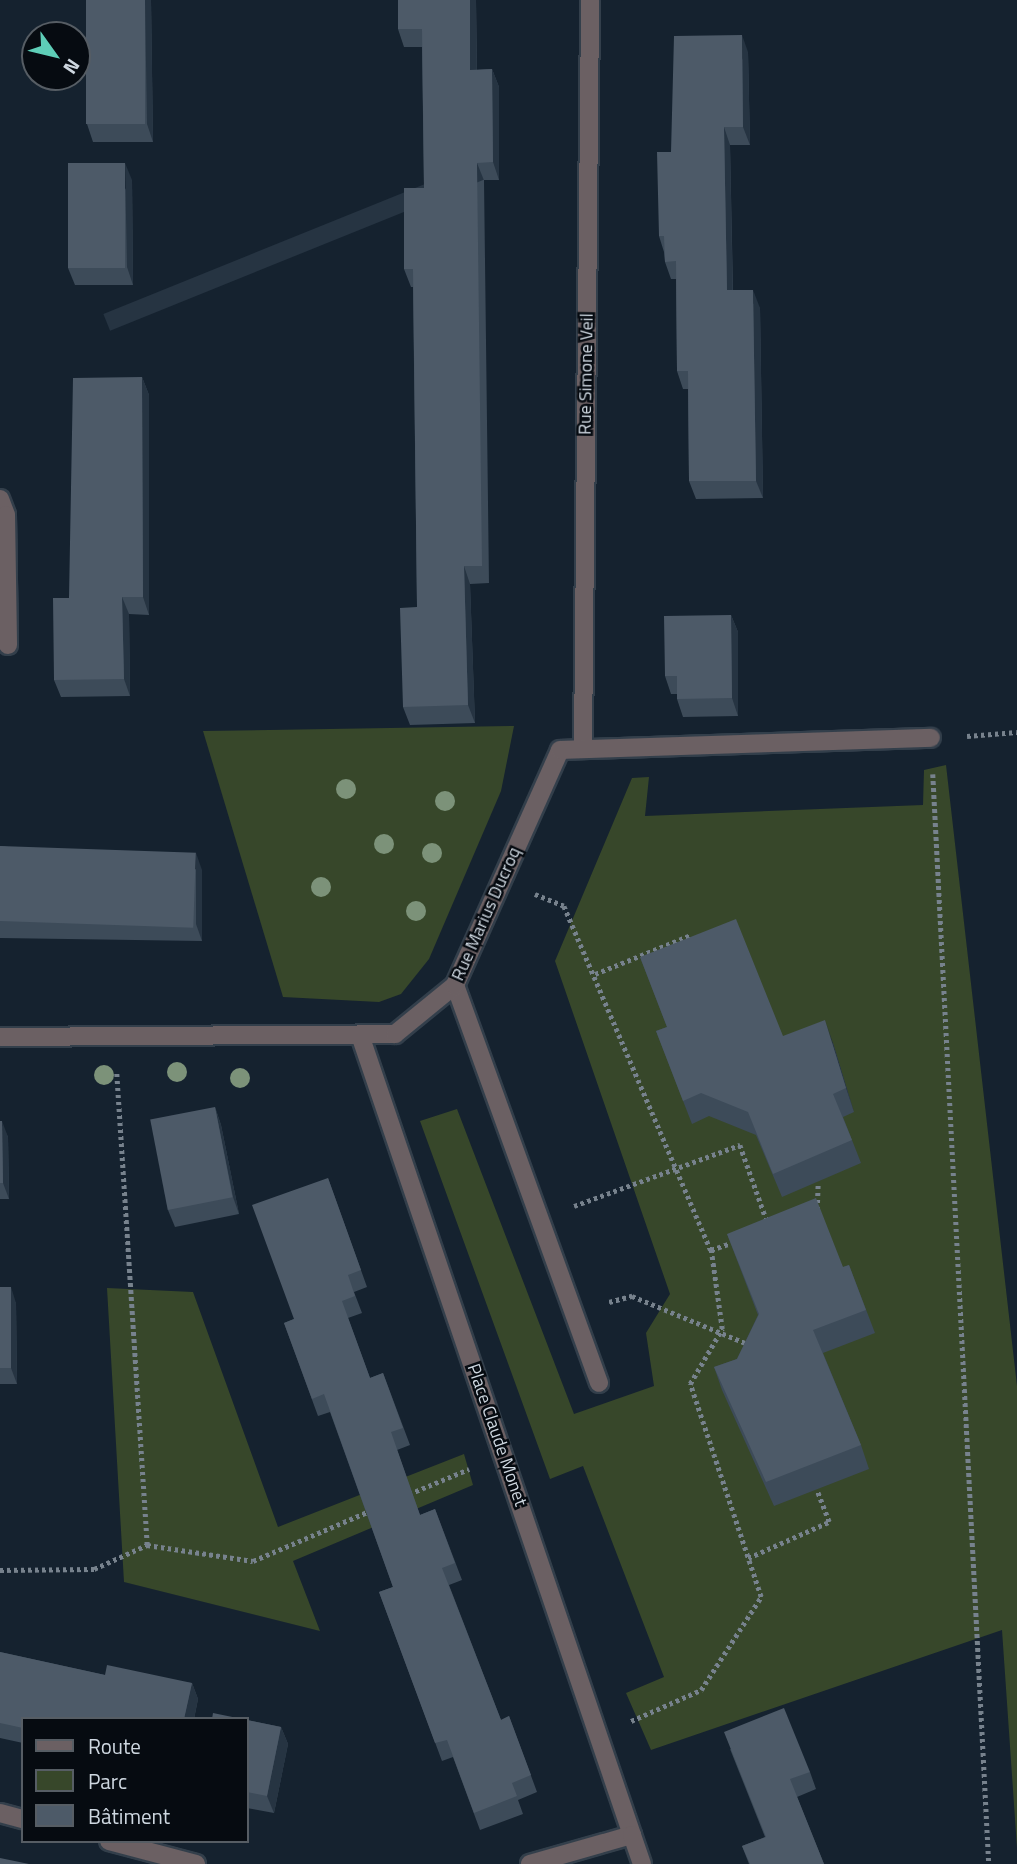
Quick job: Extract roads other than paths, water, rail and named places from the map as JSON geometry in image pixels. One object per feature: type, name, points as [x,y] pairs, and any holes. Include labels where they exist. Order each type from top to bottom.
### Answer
[{"type":"street","name":"Rue Simone Veil","points":[[583,749],[590,0]]},
{"type":"street","points":[[0,499],[6,515],[8,645]]},
{"type":"street","name":"Rue Marius Ducroq","points":[[0,1037],[395,1034],[455,985],[560,750],[931,738]]},
{"type":"street","points":[[455,985],[599,1383]]},
{"type":"street","name":"Place Claude Monet","points":[[360,1035],[642,1864]]},
{"type":"street","points":[[0,1813],[21,1818]]},
{"type":"street","points":[[530,1864],[632,1835]]},
{"type":"street","points":[[117,1843],[196,1864]]}]
